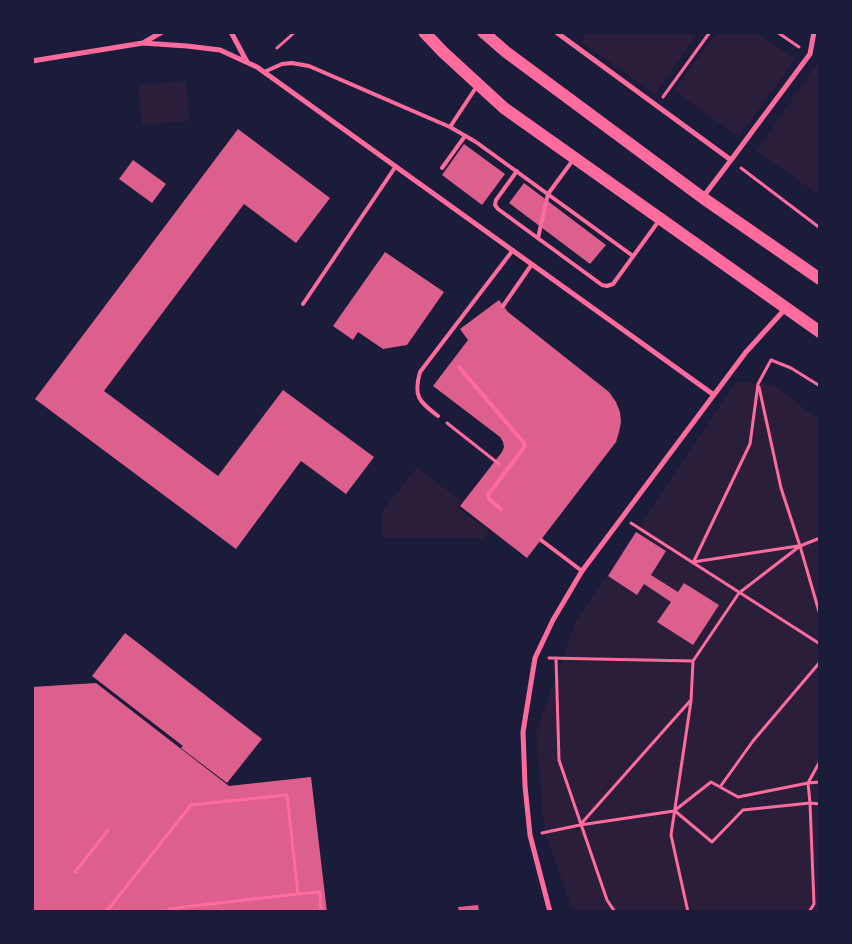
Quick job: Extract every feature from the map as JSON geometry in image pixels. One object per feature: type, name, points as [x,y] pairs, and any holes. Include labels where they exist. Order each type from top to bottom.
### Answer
[{"type":"main road","points":[[424,32],[504,108],[820,332]]},
{"type":"main road","points":[[484,32],[506,52],[703,198],[820,279]]},
{"type":"street","points":[[143,42],[162,32]]},
{"type":"street","points":[[231,32],[248,63]]},
{"type":"street","points":[[556,32],[731,160]]},
{"type":"street","points":[[703,198],[810,54],[814,32]]},
{"type":"street","points":[[32,61],[143,42],[220,50],[257,67],[714,395]]},
{"type":"street","points":[[550,912],[530,835],[525,786],[524,732],[535,658],[553,620],[582,571],[746,352],[786,308]]},
{"type":"lane","points":[[264,72],[282,64],[292,63],[309,66],[450,127],[476,142],[633,256]]},
{"type":"lane","points":[[450,127],[479,84]]},
{"type":"lane","points":[[442,168],[465,136]]},
{"type":"lane","points":[[538,238],[548,194],[575,158]]},
{"type":"lane","points":[[303,304],[396,166]]},
{"type":"lane","points":[[517,171],[496,200],[495,205],[498,209],[607,286],[612,284],[661,218]]},
{"type":"lane","points":[[438,416],[422,404],[418,398],[417,390],[420,372],[513,250]]},
{"type":"lane","points":[[503,306],[532,264]]},
{"type":"lane","points":[[458,367],[525,446],[488,495],[489,499],[501,509]]},
{"type":"lane","points":[[541,540],[582,571]]},
{"type":"path","points":[[277,48],[296,32]]},
{"type":"path","points":[[662,99],[710,32]]},
{"type":"path","points":[[693,562],[750,444],[758,384],[771,360],[791,368],[820,386]]},
{"type":"path","points":[[758,384],[781,488],[820,615]]},
{"type":"path","points":[[438,416],[495,461]]},
{"type":"path","points":[[622,518],[820,644]]},
{"type":"path","points":[[693,562],[800,546],[820,538]]},
{"type":"path","points":[[688,912],[671,834],[691,701],[693,661],[739,593],[800,546]]},
{"type":"path","points":[[535,658],[693,661]]},
{"type":"path","points":[[556,658],[559,760],[607,900],[615,912]]},
{"type":"path","points":[[720,787],[753,741],[820,662]]},
{"type":"path","points":[[580,825],[691,701]]},
{"type":"path","points":[[809,912],[814,904],[808,783],[820,761]]},
{"type":"path","points":[[530,835],[580,825],[674,811],[711,782],[738,797],[820,782]]},
{"type":"path","points":[[106,912],[191,806],[287,795],[298,894]]},
{"type":"path","points":[[674,811],[712,842],[743,810],[820,804]]},
{"type":"path","points":[[75,872],[108,830]]},
{"type":"path","points":[[167,912],[169,909],[175,910],[320,892],[321,912]]},
{"type":"shaded area","points":[[587,33],[698,33],[655,94],[581,42]]},
{"type":"shaded area","points":[[716,33],[757,33],[795,59],[739,137],[674,91]]},
{"type":"shaded area","points":[[819,60],[820,195],[757,151]]},
{"type":"shaded area","points":[[186,81],[190,121],[142,125],[138,85]]},
{"type":"shaded area","points":[[737,381],[776,386],[819,420],[819,911],[573,911],[545,833],[536,733],[575,623]]},
{"type":"shaded area","points":[[417,467],[461,501],[457,507],[489,532],[483,541],[477,537],[383,537],[383,511]]},
{"type":"building","points":[[238,129],[330,198],[296,243],[244,204],[104,391],[218,476],[283,390],[374,457],[346,494],[301,461],[236,549],[35,399]]},
{"type":"building","points":[[464,144],[505,174],[482,205],[442,175]]},
{"type":"building","points":[[133,160],[166,184],[152,203],[119,179]]},
{"type":"building","points":[[524,183],[606,245],[590,264],[509,203]]},
{"type":"building","points":[[385,252],[444,292],[407,345],[383,349],[358,332],[353,340],[333,326]]},
{"type":"building","points":[[499,300],[508,312],[609,392],[620,412],[621,422],[616,442],[527,558],[460,506],[502,452],[503,442],[500,437],[433,386],[468,340],[460,329]]},
{"type":"building","points":[[636,532],[666,551],[651,575],[678,592],[684,583],[719,605],[693,645],[657,622],[671,602],[644,584],[637,595],[608,576]]},
{"type":"building","points":[[125,633],[262,739],[227,783],[181,748],[183,746],[92,676]]},
{"type":"building","points":[[96,683],[229,786],[311,777],[327,912],[32,912],[32,687]]},
{"type":"building","points":[[478,905],[479,912],[459,912],[458,907]]}]
